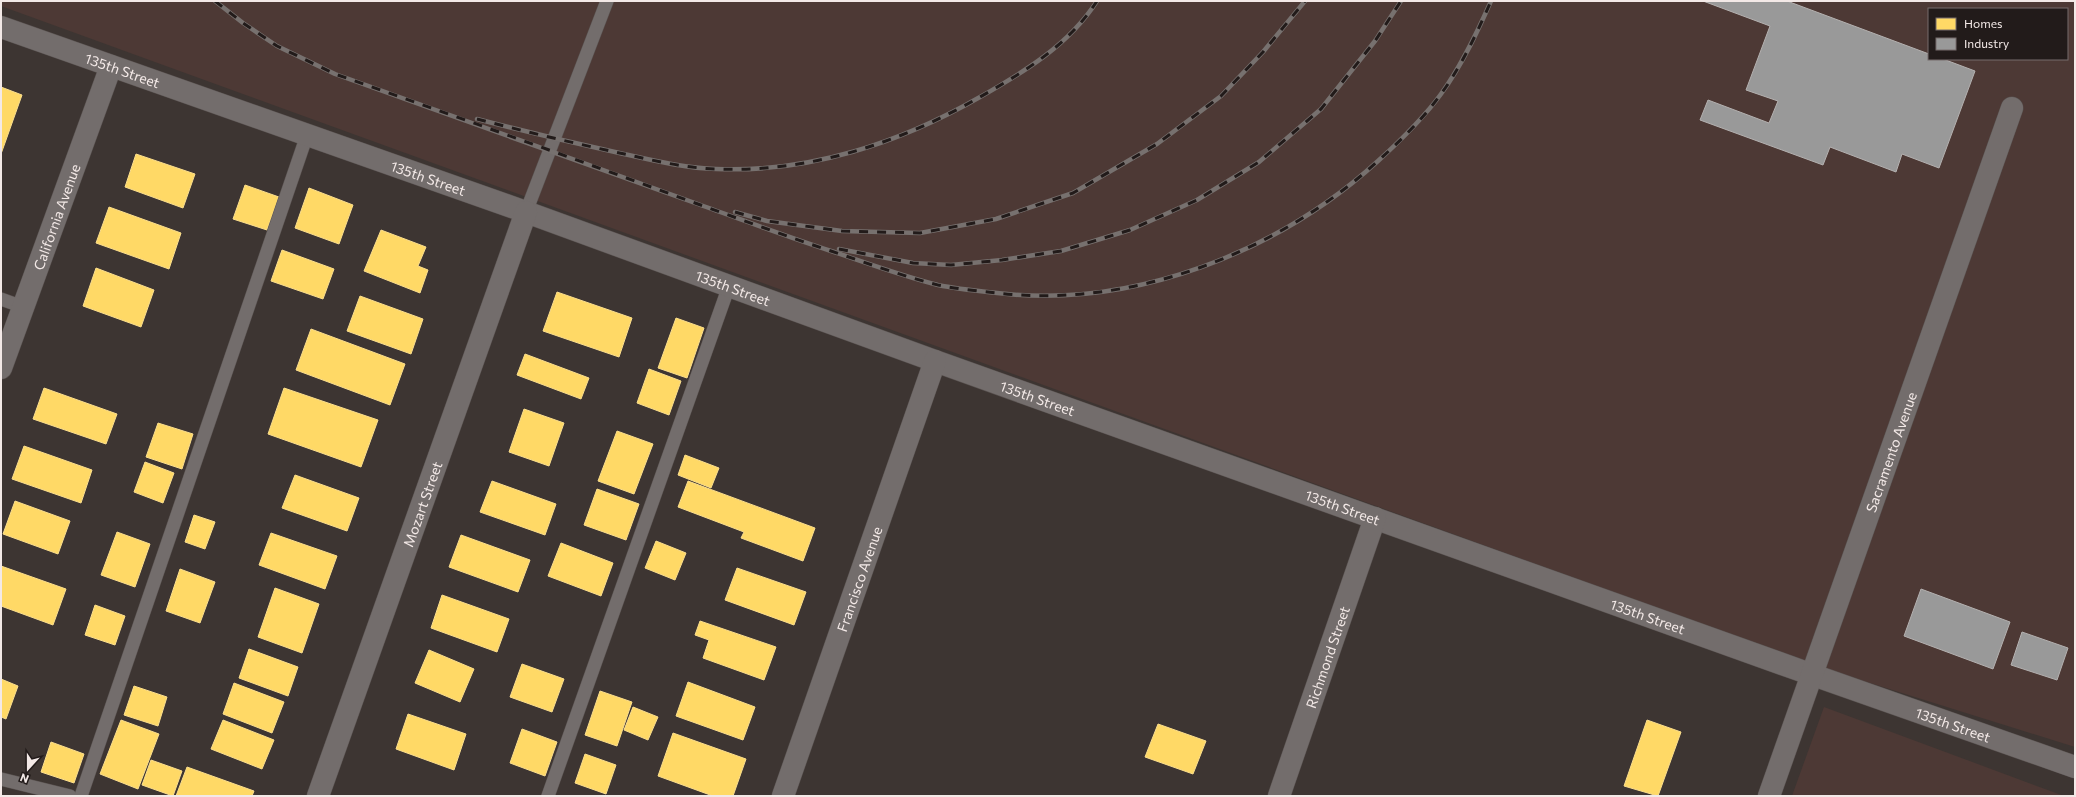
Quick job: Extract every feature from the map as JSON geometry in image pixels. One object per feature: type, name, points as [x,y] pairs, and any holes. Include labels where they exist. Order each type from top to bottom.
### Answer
[{"type":"street","name":"135th Street","points":[[1,27],[526,212],[935,361],[1813,675],[2075,767]]},
{"type":"street","name":"California Avenue","points":[[1,368],[111,66]]},
{"type":"street","name":"Sacramento Avenue","points":[[1769,796],[2012,108]]},
{"type":"street","name":"Mozart Street","points":[[318,796],[526,212]]},
{"type":"street","name":"Francisco Avenue","points":[[783,796],[935,361]]},
{"type":"street","name":"Richmond Street","points":[[1279,796],[1375,518]]},
{"type":"lane","points":[[526,212],[608,1]]},
{"type":"lane","points":[[81,796],[307,135]]},
{"type":"lane","points":[[548,796],[729,286]]},
{"type":"lane","points":[[1,299],[23,307]]},
{"type":"lane","points":[[1,779],[70,796]]},
{"type":"shaded area","points":[[1,1],[2075,1],[2075,747],[1819,667],[1,6]]},
{"type":"shaded area","points":[[1824,707],[2064,796],[1792,796]]},
{"type":"building: Homes","points":[[1,87],[22,95],[1,154]]},
{"type":"building: Homes","points":[[136,154],[195,174],[183,208],[125,187]]},
{"type":"building: Homes","points":[[245,185],[279,197],[267,230],[233,219]]},
{"type":"building: Homes","points":[[309,188],[353,205],[339,244],[295,228]]},
{"type":"building: Homes","points":[[109,207],[181,233],[169,269],[96,243]]},
{"type":"building: Homes","points":[[381,230],[426,247],[418,266],[428,270],[420,293],[364,271]]},
{"type":"building: Homes","points":[[282,250],[334,269],[323,299],[271,281]]},
{"type":"building: Homes","points":[[96,268],[154,290],[141,327],[83,306]]},
{"type":"building: Homes","points":[[557,292],[632,318],[619,357],[543,331]]},
{"type":"building: Homes","points":[[360,296],[423,319],[411,354],[347,331]]},
{"type":"building: Homes","points":[[676,318],[704,328],[687,378],[658,368]]},
{"type":"building: Homes","points":[[311,329],[405,364],[390,405],[296,370]]},
{"type":"building: Homes","points":[[525,354],[589,378],[581,399],[517,375]]},
{"type":"building: Homes","points":[[649,369],[681,381],[669,415],[637,403]]},
{"type":"building: Homes","points":[[44,388],[117,414],[106,444],[33,419]]},
{"type":"building: Homes","points":[[284,388],[378,420],[361,467],[268,434]]},
{"type":"building: Homes","points":[[524,409],[564,423],[549,466],[509,452]]},
{"type":"building: Homes","points":[[158,423],[193,434],[182,469],[146,457]]},
{"type":"building: Homes","points":[[617,431],[653,444],[634,494],[598,481]]},
{"type":"building: Homes","points":[[24,446],[92,470],[81,503],[12,479]]},
{"type":"building: Homes","points":[[685,455],[719,468],[711,488],[678,475]]},
{"type":"building: Homes","points":[[145,462],[174,473],[163,503],[134,492]]},
{"type":"building: Homes","points":[[295,475],[359,498],[347,531],[282,508]]},
{"type":"building: Homes","points":[[492,481],[556,504],[545,535],[480,512]]},
{"type":"building: Homes","points":[[688,481],[815,528],[803,561],[741,538],[744,532],[678,507]]},
{"type":"building: Homes","points":[[597,489],[639,504],[626,540],[584,525]]},
{"type":"building: Homes","points":[[15,501],[70,521],[58,554],[3,534]]},
{"type":"building: Homes","points":[[194,515],[215,522],[205,549],[185,542]]},
{"type":"building: Homes","points":[[117,532],[150,544],[135,587],[101,575]]},
{"type":"building: Homes","points":[[271,533],[337,556],[325,589],[259,565]]},
{"type":"building: Homes","points":[[461,535],[530,560],[518,592],[449,567]]},
{"type":"building: Homes","points":[[656,541],[686,553],[675,580],[645,568]]},
{"type":"building: Homes","points":[[561,543],[613,563],[601,596],[548,576]]},
{"type":"building: Homes","points":[[1,566],[66,589],[53,625],[1,606]]},
{"type":"building: Homes","points":[[737,568],[806,592],[794,625],[725,600]]},
{"type":"building: Homes","points":[[180,569],[215,582],[200,623],[166,611]]},
{"type":"building: Homes","points":[[275,588],[319,604],[302,653],[258,637]]},
{"type":"building: Homes","points":[[442,595],[509,619],[497,652],[431,628]]},
{"type":"building: Homes","points":[[95,605],[125,616],[115,645],[85,635]]},
{"type":"building: Homes","points":[[700,621],[776,647],[764,680],[703,658],[709,640],[695,635]]},
{"type":"building: Homes","points":[[249,649],[298,667],[288,696],[239,678]]},
{"type":"building: Homes","points":[[429,650],[474,669],[460,702],[415,683]]},
{"type":"building: Homes","points":[[522,664],[564,679],[552,712],[510,697]]},
{"type":"building: Homes","points":[[1,679],[18,686],[6,719],[1,717]]},
{"type":"building: Homes","points":[[688,682],[755,707],[743,740],[676,716]]},
{"type":"building: Homes","points":[[234,683],[284,702],[272,733],[223,714]]},
{"type":"building: Homes","points":[[134,686],[167,697],[158,726],[124,715]]},
{"type":"building: Homes","points":[[600,691],[632,702],[617,746],[585,735]]},
{"type":"building: Homes","points":[[633,707],[658,717],[648,740],[624,730]]},
{"type":"building: Homes","points":[[408,714],[466,734],[454,770],[396,749]]},
{"type":"building: Homes","points":[[121,720],[159,734],[138,789],[100,774]]},
{"type":"building: Homes","points":[[223,720],[274,740],[262,769],[211,749]]},
{"type":"building: Homes","points":[[1647,720],[1681,732],[1658,796],[1624,786]]},
{"type":"building: Homes","points":[[1158,724],[1206,741],[1193,774],[1145,757]]},
{"type":"building: Homes","points":[[522,729],[557,742],[545,776],[510,763]]},
{"type":"building: Homes","points":[[673,733],[746,759],[733,796],[713,796],[658,776]]},
{"type":"building: Homes","points":[[51,742],[84,754],[74,783],[41,772]]},
{"type":"building: Homes","points":[[585,754],[616,765],[606,794],[575,783]]},
{"type":"building: Homes","points":[[151,760],[182,771],[173,796],[142,785]]},
{"type":"building: Homes","points":[[187,767],[254,791],[252,796],[176,796]]},
{"type":"building: Industry","points":[[1703,1],[1787,1],[1928,54],[1928,60],[1946,60],[1975,71],[1939,168],[1902,154],[1896,172],[1830,147],[1823,165],[1700,120],[1708,100],[1769,123],[1778,101],[1746,90],[1770,26]]},
{"type":"building: Industry","points":[[1921,589],[2010,622],[1993,669],[1904,636]]},
{"type":"building: Industry","points":[[2022,632],[2068,648],[2057,680],[2011,665]]},
{"type":"railway","points":[[215,1],[243,23],[277,46],[335,74],[780,233],[911,278],[938,285],[997,293],[1049,296],[1100,292],[1151,282],[1201,267],[1250,247],[1296,222],[1339,193],[1378,161],[1419,121],[1441,94],[1456,72],[1475,37],[1491,1]]},
{"type":"railway","points":[[477,119],[598,148],[665,163],[691,167],[751,169],[785,166],[819,160],[853,152],[886,141],[918,128],[980,97],[1013,78],[1059,44],[1086,17],[1097,1]]},
{"type":"railway","points":[[735,212],[767,221],[842,231],[920,233],[996,219],[1073,193],[1157,144],[1221,96],[1263,52],[1305,1]]},
{"type":"railway","points":[[839,249],[913,263],[951,265],[1002,260],[1061,251],[1130,230],[1197,200],[1259,162],[1321,109],[1375,41],[1401,1]]}]
